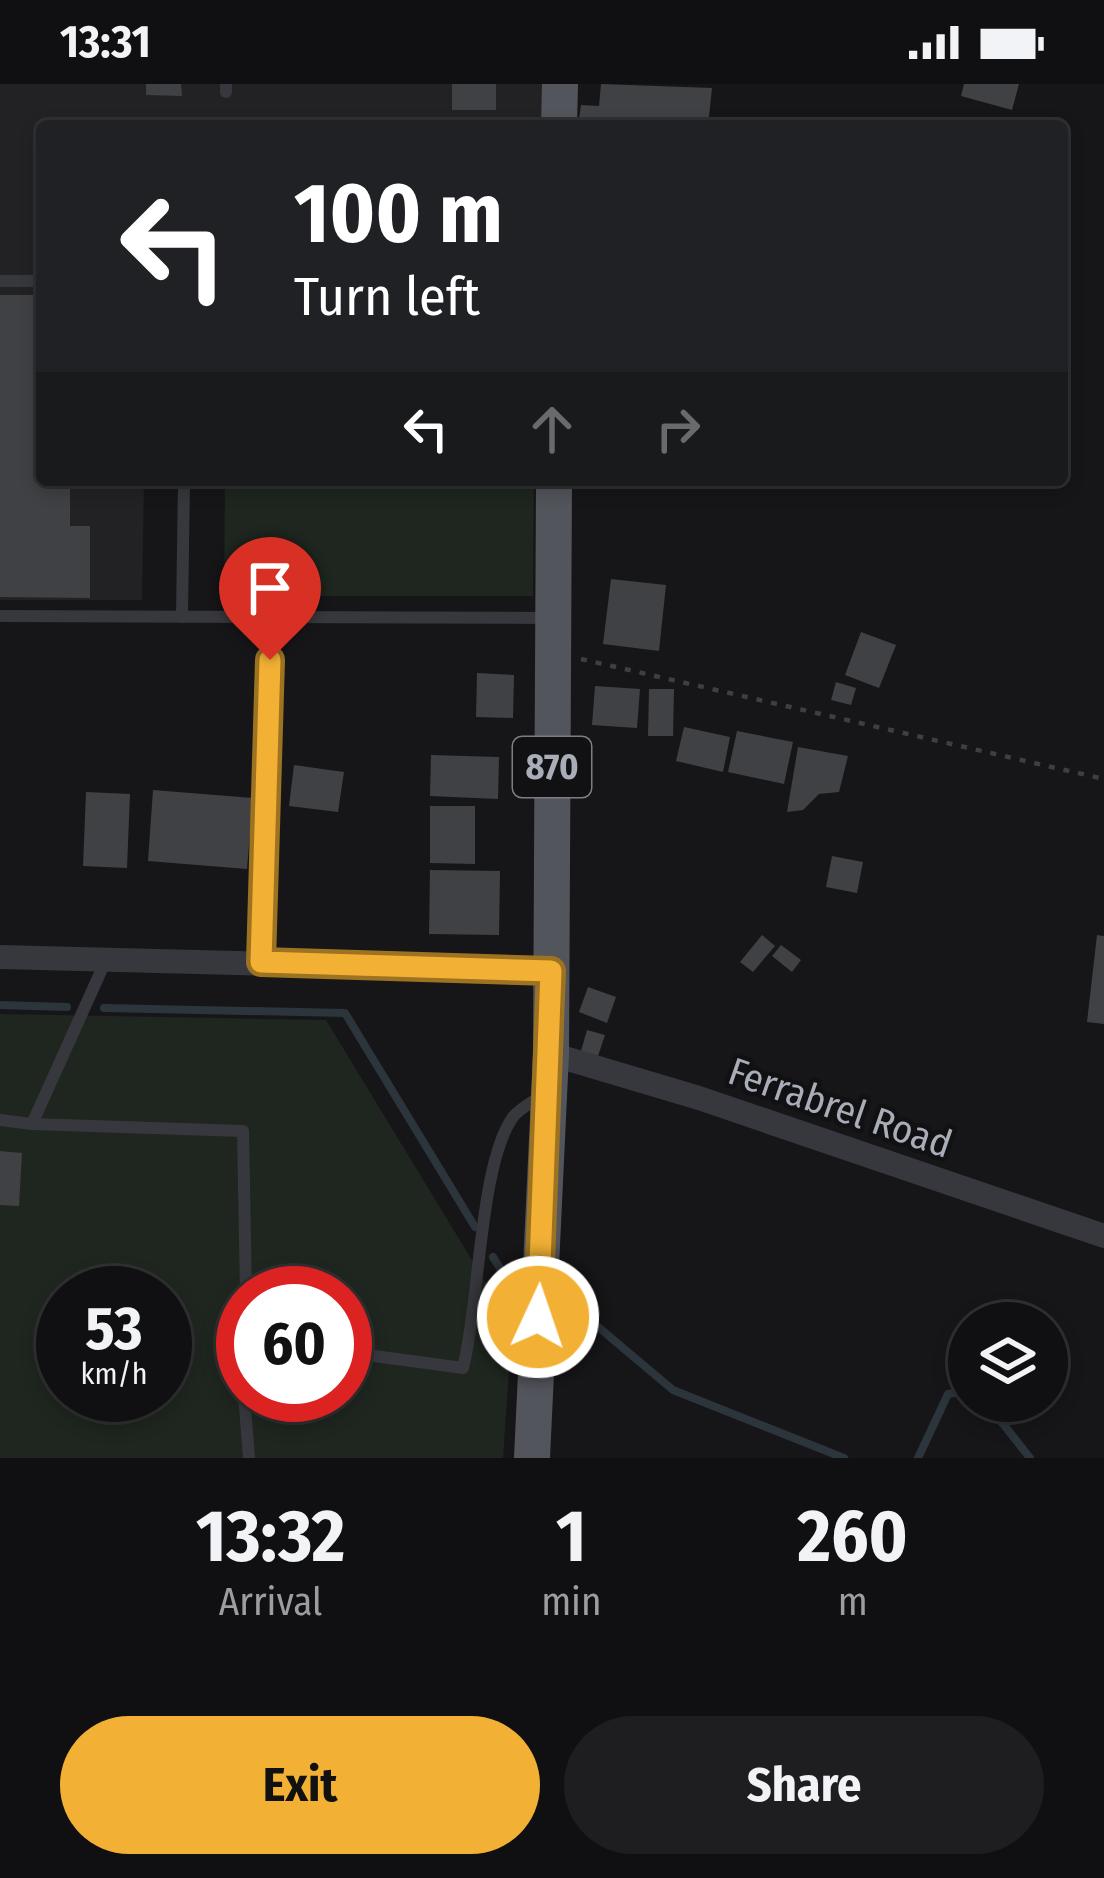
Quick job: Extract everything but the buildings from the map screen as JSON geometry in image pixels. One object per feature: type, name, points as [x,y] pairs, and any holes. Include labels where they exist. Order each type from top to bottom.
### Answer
[{"type":"main road","points":[[559,120],[560,84]]},
{"type":"main road","name":"870","points":[[532,1458],[550,1072],[554,486]]},
{"type":"street","points":[[0,957],[551,971]]},
{"type":"street","name":"Ferrabrel Road","points":[[550,1072],[699,1098],[1104,1236]]},
{"type":"lane","points":[[0,281],[36,281]]},
{"type":"lane","points":[[182,617],[184,486]]},
{"type":"lane","points":[[0,616],[271,617],[553,635]]},
{"type":"lane","points":[[261,962],[271,617]]},
{"type":"lane","points":[[32,1124],[106,960]]},
{"type":"lane","points":[[372,1356],[463,1368],[476,1316],[494,1156],[515,1114],[550,1072]]},
{"type":"lane","points":[[0,1120],[243,1132],[245,1266]]},
{"type":"lane","points":[[246,1422],[249,1458]]},
{"type":"path","points":[[553,635],[1104,779]]},
{"type":"shaded area","points":[[0,84],[543,84],[542,120],[36,120],[36,486],[144,486],[142,600],[0,600]]},
{"type":"shaded area","points":[[225,486],[534,486],[533,596],[224,596]]},
{"type":"shaded area","points":[[0,1014],[326,1020],[512,1326],[503,1458],[0,1458]]},
{"type":"waterway","points":[[0,1005],[67,1007]]},
{"type":"waterway","points":[[104,1008],[345,1013],[475,1227]]},
{"type":"waterway","points":[[493,1257],[517,1295],[530,1298]]},
{"type":"waterway","points":[[550,1303],[578,1310],[673,1390],[844,1458]]},
{"type":"waterway","points":[[918,1458],[948,1394]]},
{"type":"waterway","points":[[1002,1422],[1030,1458]]},
{"type":"route","points":[[270,660],[261,962],[551,971],[538,1317]]}]
